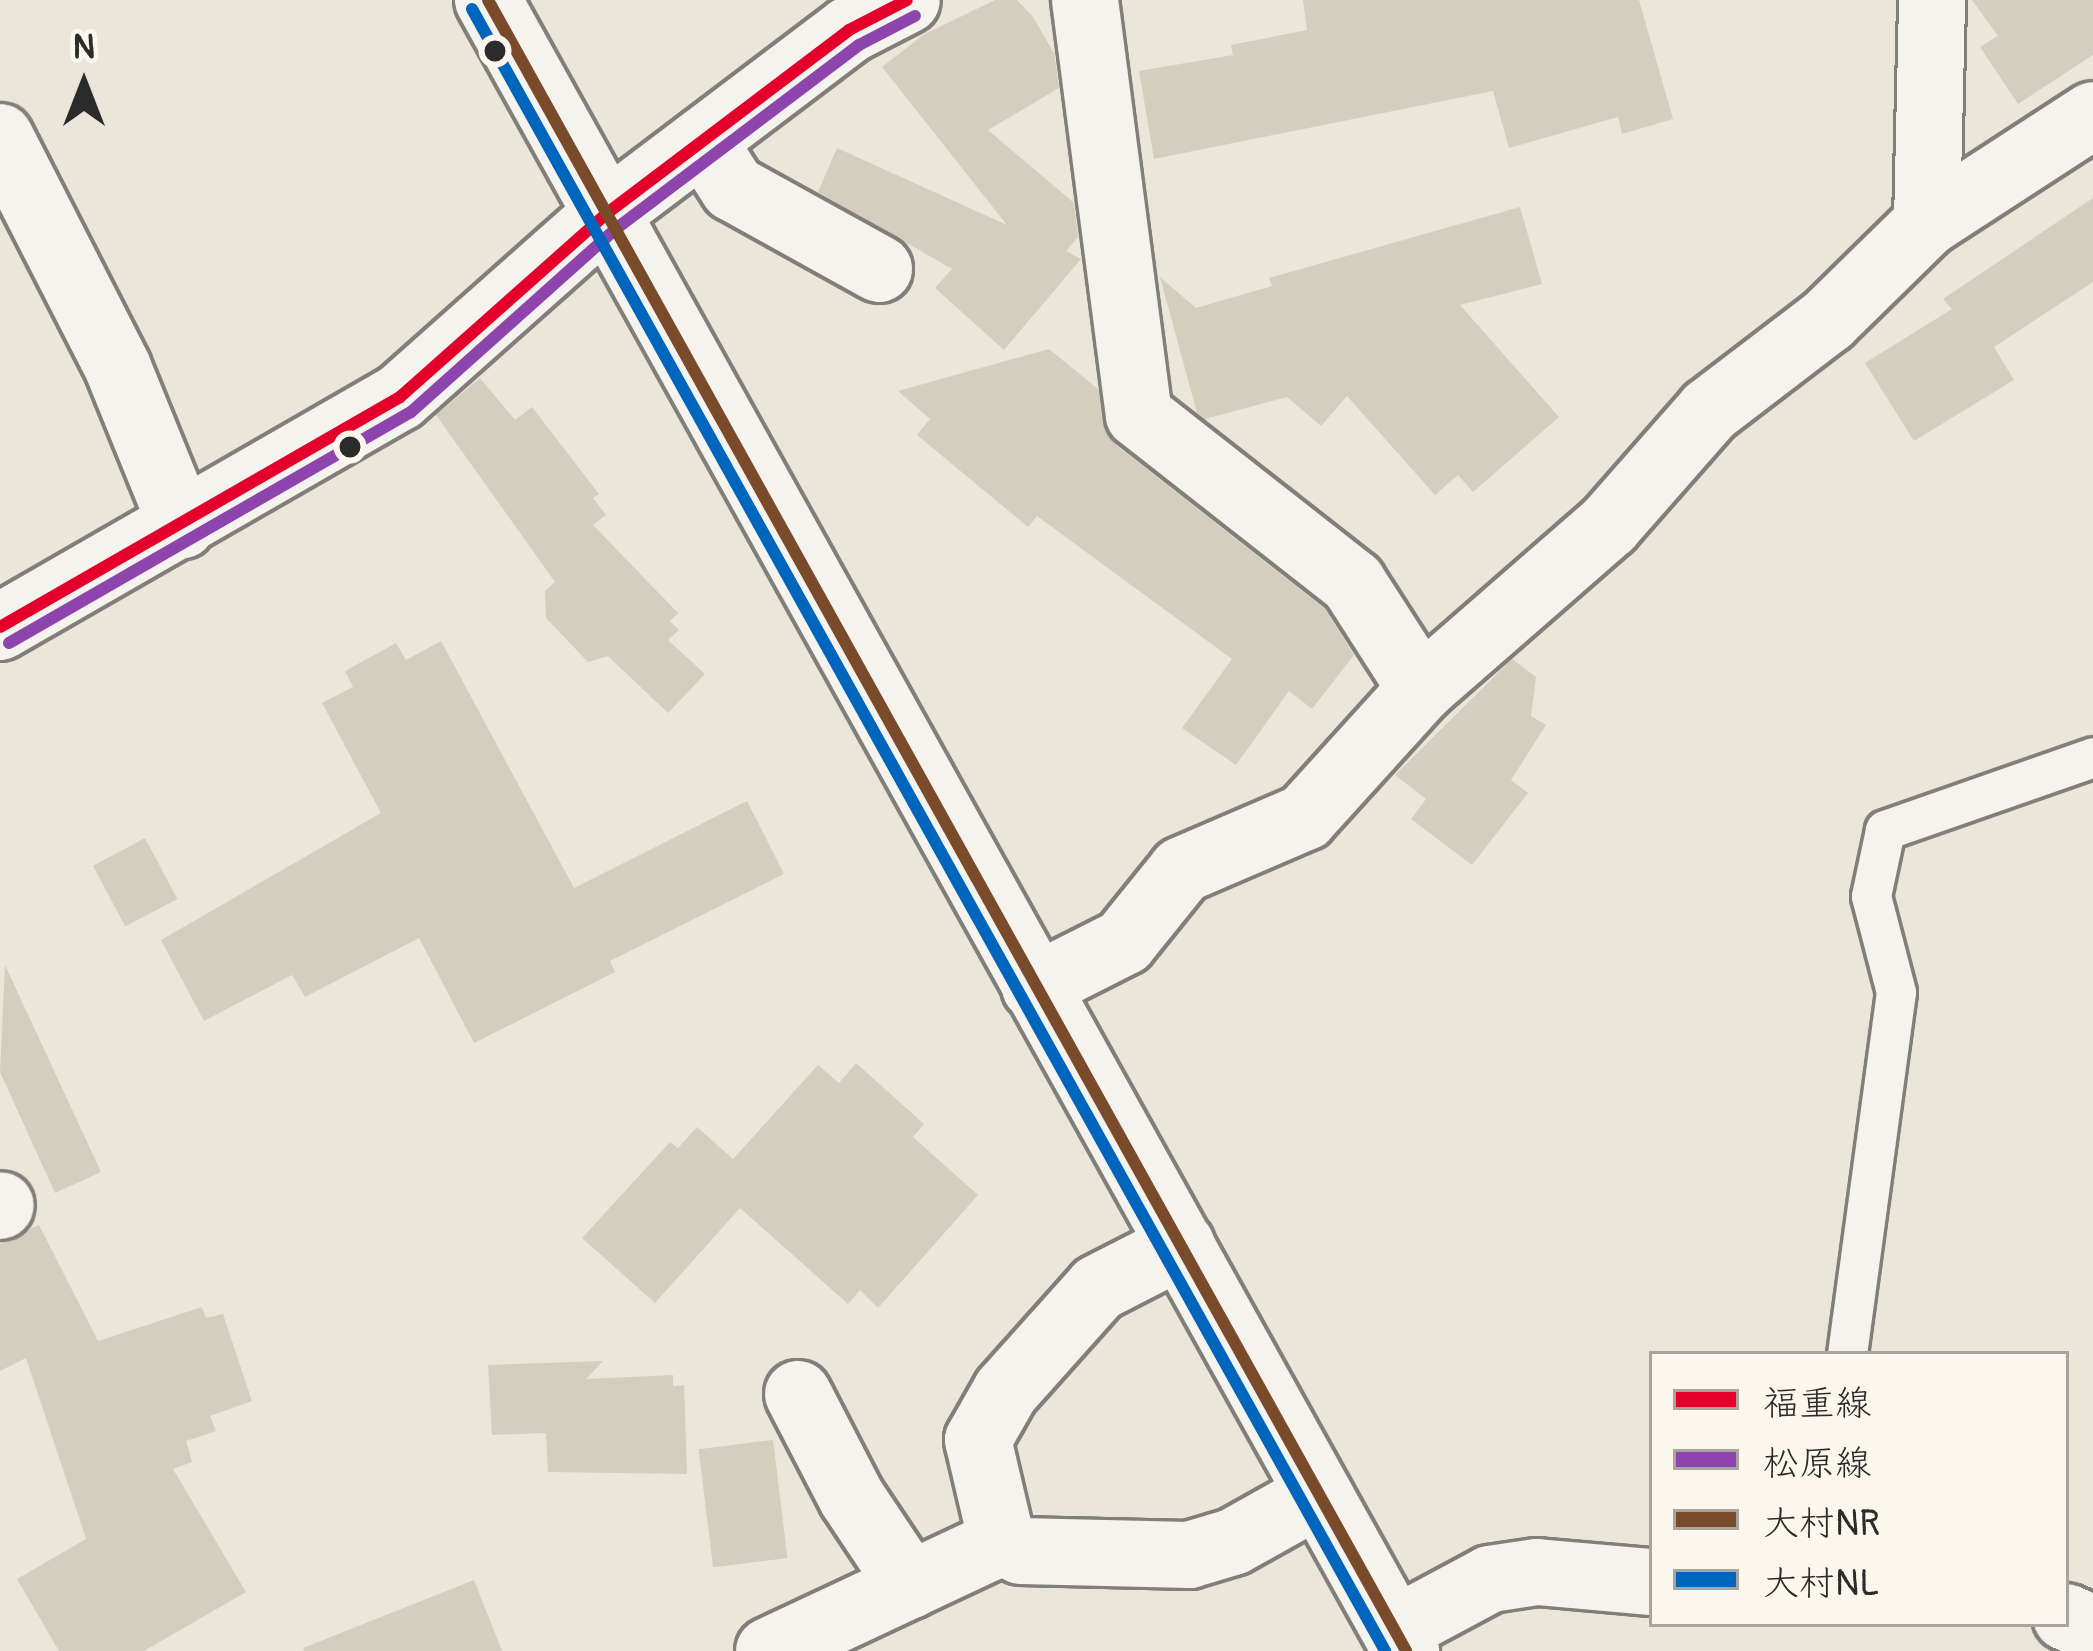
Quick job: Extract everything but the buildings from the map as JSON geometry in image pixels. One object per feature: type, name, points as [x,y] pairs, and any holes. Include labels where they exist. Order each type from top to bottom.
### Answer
[{"type":"street","points":[[488,0],[1401,1641],[1490,1579],[1537,1572],[1649,1582]]},
{"type":"street","points":[[0,627],[400,397],[606,214],[849,29],[907,0]]},
{"type":"street","points":[[1084,0],[1139,415],[1353,584],[1421,689]]},
{"type":"street","points":[[1928,223],[1932,0]]},
{"type":"street","points":[[1034,987],[1124,942],[1182,870],[1305,817],[1421,689],[1609,525],[1709,411],[1828,320],[1928,223],[2093,116]]},
{"type":"street","points":[[0,137],[118,368],[182,526]]},
{"type":"street","points":[[703,140],[733,188],[879,269]]},
{"type":"street","points":[[1002,1542],[978,1440],[1006,1391],[1098,1288],[1182,1245]]},
{"type":"street","points":[[798,1394],[910,1585]]},
{"type":"street","points":[[769,1651],[1002,1542],[1022,1551],[1189,1555],[1233,1542],[1319,1494]]},
{"type":"lane","points":[[1847,1351],[1895,992],[1871,896],[1885,830],[2093,757]]},
{"type":"transit line","name":"大村NR","points":[[488,0],[1406,1651]]},
{"type":"transit line","name":"福重線","points":[[0,627],[400,397],[606,214],[849,30],[907,0]]},
{"type":"transit line","name":"大村NL","points":[[472,9],[1385,1651]]},
{"type":"transit line","name":"松原線","points":[[9,643],[411,412],[617,228],[859,45],[915,16]]}]
